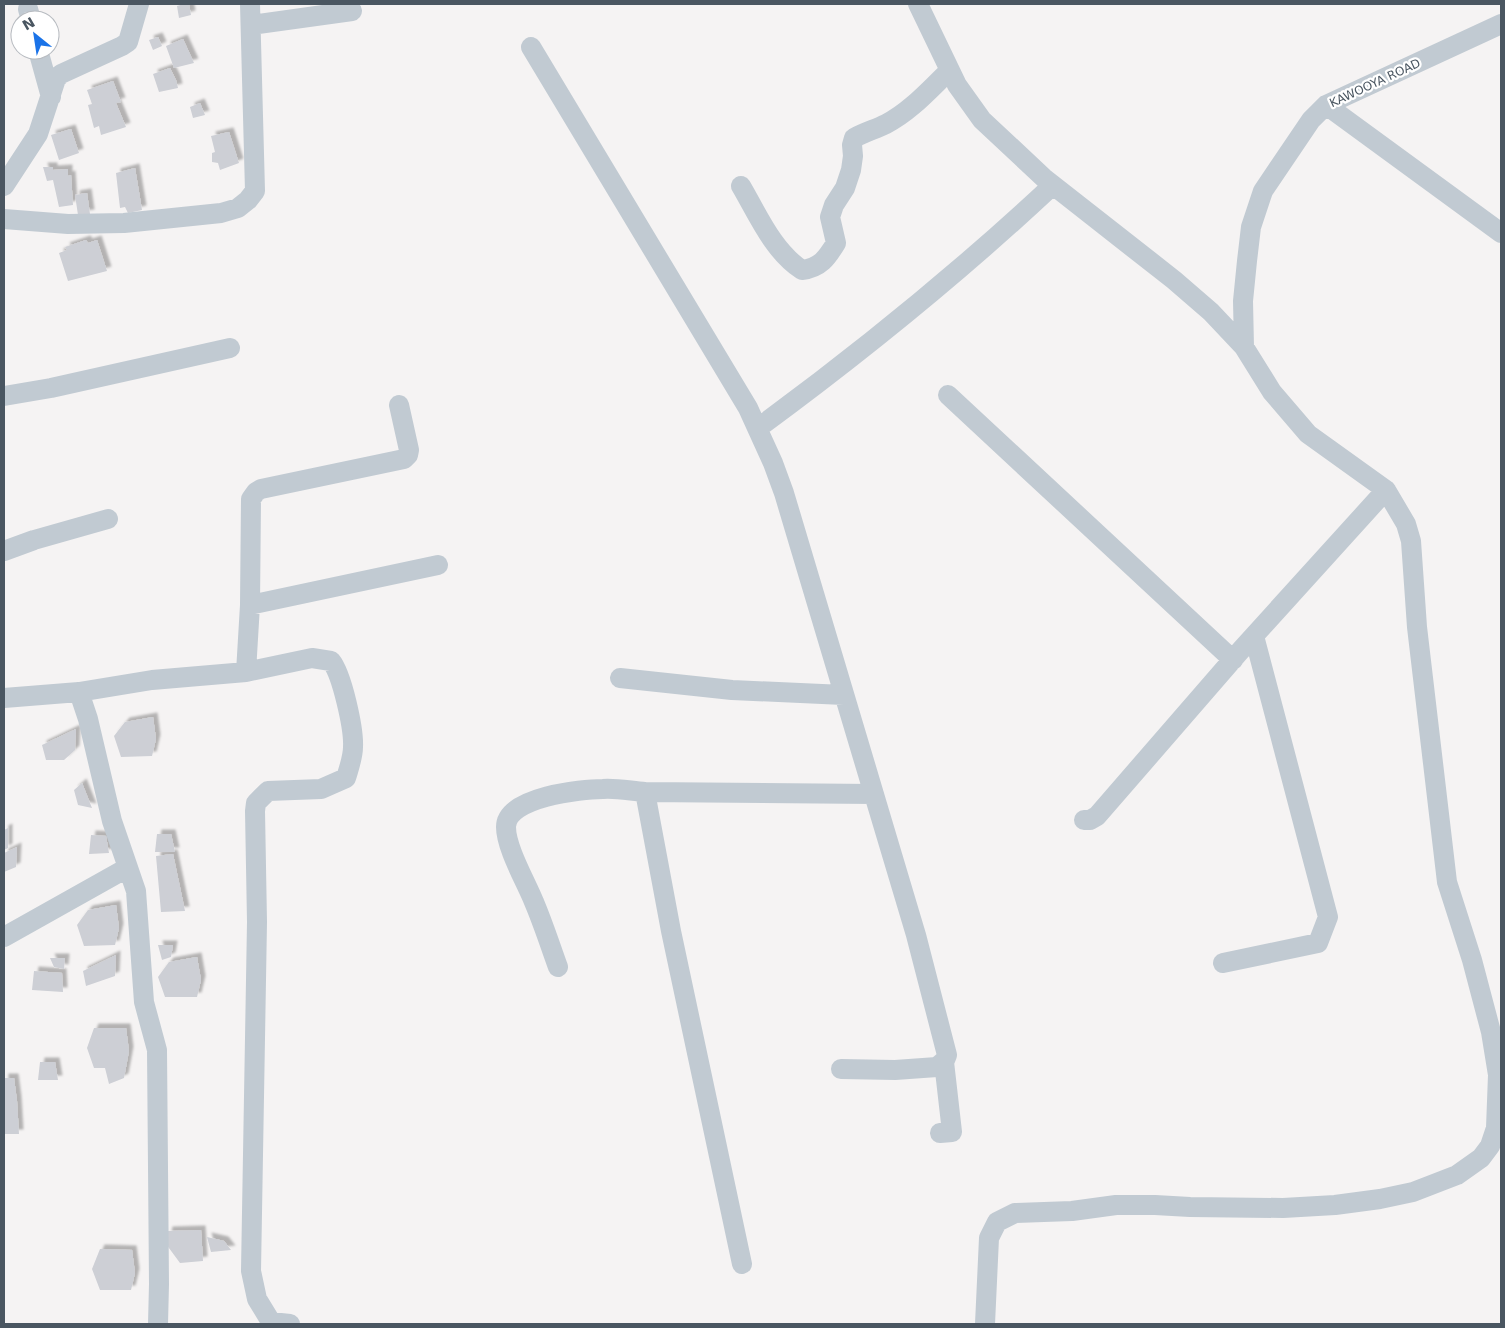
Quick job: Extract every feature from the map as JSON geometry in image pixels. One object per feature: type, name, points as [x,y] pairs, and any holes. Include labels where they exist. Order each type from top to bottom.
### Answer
[{"type":"street","points":[[4,186],[38,134],[56,80],[61,74],[128,42],[139,4]]},
{"type":"street","points":[[4,219],[68,224],[124,224],[222,213],[238,208],[248,200],[255,191],[250,4]]},
{"type":"street","points":[[918,4],[957,85],[982,120],[1053,185],[1174,280],[1211,312],[1244,347],[1272,392],[1308,434],[1386,490],[1406,524],[1411,541],[1417,626],[1447,882],[1472,960],[1491,1032],[1498,1075],[1496,1128],[1490,1146],[1481,1158],[1458,1175],[1412,1192],[1344,1204],[1283,1208],[1190,1207],[1155,1204],[1072,1211],[1015,1213],[996,1222],[990,1238],[985,1324]]},
{"type":"street","points":[[251,25],[352,11]]},
{"type":"street","name":"KAWOOYA ROAD","points":[[1244,347],[1243,301],[1251,227],[1262,190],[1311,120],[1326,105],[1501,24]]},
{"type":"street","points":[[531,47],[748,408],[784,493],[924,963],[945,1047],[946,1058],[944,1062],[952,1132],[940,1133]]},
{"type":"street","points":[[41,60],[50,97]]},
{"type":"street","points":[[741,186],[782,253],[793,264],[802,270],[811,269],[823,263],[836,243],[830,217],[834,205],[845,188],[851,170],[854,138],[886,124],[906,111],[950,70]]},
{"type":"street","points":[[1326,105],[1501,233]]},
{"type":"street","points":[[758,428],[821,381],[891,324],[1011,224],[1053,185]]},
{"type":"street","points":[[4,396],[51,388],[230,348]]},
{"type":"street","points":[[948,395],[1233,660]]},
{"type":"street","points":[[246,672],[250,605],[251,499],[261,489],[404,459],[408,455],[409,450],[399,405]]},
{"type":"street","points":[[1084,820],[1090,820],[1097,816],[1254,636],[1386,490]]},
{"type":"street","points":[[4,551],[34,540],[108,519]]},
{"type":"street","points":[[250,605],[438,564]]},
{"type":"street","points":[[1223,963],[1318,943],[1328,917],[1254,636]]},
{"type":"street","points":[[4,698],[79,692],[152,680],[246,672],[312,658],[331,661],[340,675],[354,748],[346,778],[320,789],[268,790],[256,803],[254,811],[257,931],[251,1271],[257,1299],[270,1322],[290,1324]]},
{"type":"street","points":[[620,678],[732,690],[844,695]]},
{"type":"street","points":[[79,692],[88,719],[112,821],[136,892],[144,1002],[156,1042],[158,1059],[158,1324]]},
{"type":"street","points":[[558,967],[535,903],[511,849],[506,827],[508,820],[520,807],[531,801],[568,792],[603,789],[645,792],[874,794]]},
{"type":"street","points":[[645,792],[670,931],[742,1264]]},
{"type":"street","points":[[4,937],[127,868]]},
{"type":"street","points":[[841,1069],[895,1070],[937,1067],[944,1062]]},
{"type":"building","points":[[189,4],[191,15],[179,18],[177,6]]},
{"type":"building","points":[[158,37],[162,46],[153,50],[149,40]]},
{"type":"building","points":[[183,39],[194,63],[174,68],[166,46]]},
{"type":"building","points":[[170,68],[178,88],[159,92],[153,74]]},
{"type":"building","points":[[113,81],[121,102],[116,103],[126,127],[101,135],[99,126],[94,128],[88,105],[92,104],[87,90]]},
{"type":"building","points":[[200,103],[205,115],[193,118],[190,107]]},
{"type":"building","points":[[71,129],[79,153],[59,160],[51,135]]},
{"type":"building","points":[[229,132],[239,163],[220,170],[218,163],[212,162],[212,153],[215,152],[211,136]]},
{"type":"building","points":[[43,167],[53,167],[53,170],[68,169],[68,176],[71,175],[73,205],[59,207],[53,180],[47,181]]},
{"type":"building","points":[[135,168],[142,210],[128,213],[125,207],[120,208],[116,173]]},
{"type":"building","points":[[87,193],[90,214],[78,215],[75,195]]},
{"type":"building","points":[[86,240],[88,243],[97,240],[107,271],[68,281],[59,253],[67,250],[65,247]]},
{"type":"building","points":[[153,717],[156,739],[152,756],[121,757],[114,736],[125,722]]},
{"type":"building","points":[[76,729],[75,750],[64,760],[46,760],[42,745]]},
{"type":"building","points":[[82,783],[92,808],[78,805],[74,790]]},
{"type":"building","points":[[8,828],[8,848],[4,850],[4,830]]},
{"type":"building","points":[[157,834],[171,834],[175,852],[155,852]]},
{"type":"building","points":[[91,835],[106,836],[109,853],[89,854]]},
{"type":"building","points":[[17,847],[16,867],[4,872],[4,853]]},
{"type":"building","points":[[173,854],[185,911],[161,912],[156,856]]},
{"type":"building","points":[[116,905],[119,928],[115,945],[84,946],[77,925],[88,910]]},
{"type":"building","points":[[158,945],[173,945],[171,957],[162,960]]},
{"type":"building","points":[[116,955],[115,976],[86,986],[83,971]]},
{"type":"building","points":[[197,957],[201,980],[197,997],[165,997],[158,977],[169,962]]},
{"type":"building","points":[[50,958],[65,958],[64,969],[54,967]]},
{"type":"building","points":[[34,971],[62,973],[63,992],[32,990]]},
{"type":"building","points":[[94,1028],[126,1028],[129,1051],[124,1078],[109,1084],[105,1068],[94,1068],[87,1048]]},
{"type":"building","points":[[40,1062],[55,1062],[58,1080],[38,1080]]},
{"type":"building","points":[[4,1078],[14,1078],[19,1134],[4,1134]]},
{"type":"building","points":[[201,1230],[203,1261],[180,1263],[166,1244],[168,1231]]},
{"type":"building","points":[[207,1237],[224,1241],[231,1250],[211,1252]]},
{"type":"building","points":[[100,1249],[132,1250],[135,1273],[131,1290],[100,1290],[92,1269]]}]
